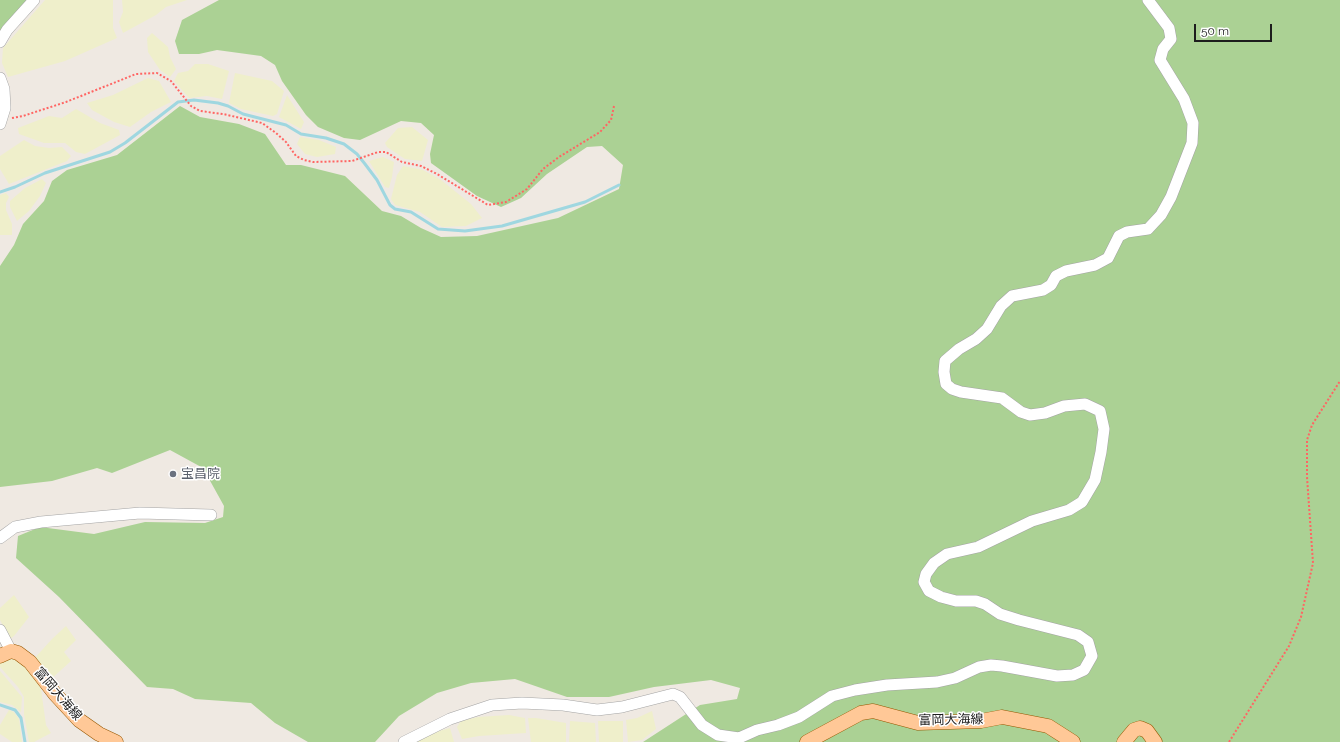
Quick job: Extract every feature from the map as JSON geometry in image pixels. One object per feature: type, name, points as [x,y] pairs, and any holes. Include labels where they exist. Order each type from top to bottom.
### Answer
[{"type":"main road","name":"富岡大海線","points":[[5,654],[18,653],[30,662],[55,694],[79,720],[99,734],[116,742]]},
{"type":"main road","name":"富岡大海線","points":[[807,742],[861,713],[873,711],[918,723],[981,721],[1002,717],[1048,726],[1073,742]]},
{"type":"main road","points":[[1124,742],[1134,730],[1140,728],[1147,731],[1155,742]]},
{"type":"street","points":[[0,42],[7,30],[34,0]]},
{"type":"street","points":[[404,742],[450,719],[492,705],[522,702],[563,705],[597,710],[622,707],[674,694],[680,697],[702,726],[718,735],[739,738],[757,730],[792,720],[832,696],[855,690],[937,682],[955,678],[979,667],[991,665],[1057,676],[1073,675],[1084,670],[1092,656],[1088,642],[1078,635],[1000,614],[985,604],[976,601],[956,601],[941,597],[929,591],[924,582],[926,574],[934,563],[946,554],[978,547],[1032,521],[1069,510],[1082,502],[1095,480],[1101,452],[1104,429],[1100,411],[1085,404],[1064,406],[1045,413],[1030,415],[1021,412],[1002,398],[968,394],[952,389],[946,384],[944,372],[945,361],[959,349],[976,339],[987,329],[1001,306],[1012,296],[1043,290],[1051,285],[1056,276],[1066,271],[1095,265],[1108,258],[1119,236],[1128,232],[1148,229],[1161,215],[1171,197],[1192,143],[1192,123],[1184,99],[1160,60],[1163,49],[1170,39],[1169,28],[1148,0]]},
{"type":"street","points":[[0,78],[4,89],[5,108],[1,122]]},
{"type":"street","points":[[0,538],[15,527],[41,522],[140,513],[211,515]]},
{"type":"street","points":[[0,630],[5,654]]},
{"type":"path","points":[[1,122],[52,107],[136,74],[157,73],[171,81],[191,106],[200,111],[223,114],[262,124],[276,133],[286,142],[296,156],[304,160],[313,162],[352,161],[378,152],[386,152],[402,162],[421,166],[437,174],[488,205],[506,202],[526,189],[543,169],[559,157],[600,132],[611,120],[614,106]]},
{"type":"path","points":[[1229,742],[1290,646],[1301,616],[1313,563],[1307,477],[1307,440],[1312,425],[1340,381]]},
{"type":"green space","points":[[0,0],[39,0],[0,39]]},
{"type":"green space","points":[[45,0],[113,0],[113,28],[117,38],[65,61],[8,77],[2,63],[3,48]]},
{"type":"green space","points":[[122,0],[187,0],[166,7],[156,15],[123,33],[119,22],[123,12]]},
{"type":"green space","points":[[219,0],[1340,0],[1340,742],[643,742],[700,705],[737,699],[740,688],[711,680],[654,687],[609,697],[567,697],[515,679],[471,683],[437,693],[399,716],[375,742],[308,742],[275,723],[251,703],[195,699],[173,689],[147,687],[59,597],[16,558],[18,536],[40,527],[94,534],[145,522],[205,523],[223,517],[224,506],[203,468],[170,450],[112,473],[97,468],[52,481],[0,487],[0,266],[14,245],[23,224],[44,201],[52,181],[67,170],[117,155],[180,106],[200,117],[239,124],[265,134],[286,165],[301,165],[345,176],[382,211],[401,216],[421,228],[441,237],[477,236],[558,218],[619,189],[623,165],[602,146],[587,147],[547,174],[521,198],[501,207],[477,196],[431,163],[430,154],[434,135],[421,123],[401,121],[360,140],[344,138],[318,127],[306,115],[282,81],[275,65],[261,56],[217,50],[199,54],[179,54],[175,41],[182,20]]},
{"type":"green space","points":[[152,33],[168,47],[170,57],[176,69],[170,77],[160,70],[148,52],[147,38]]},
{"type":"green space","points":[[195,64],[208,64],[229,71],[222,99],[207,96],[189,98],[174,81],[178,73],[188,71]]},
{"type":"green space","points":[[235,73],[272,81],[284,91],[277,114],[273,116],[241,109],[229,103]]},
{"type":"green space","points":[[148,78],[159,81],[171,102],[151,112],[130,127],[114,122],[92,110],[87,103],[113,95]]},
{"type":"green space","points":[[287,95],[304,122],[301,129],[279,117]]},
{"type":"green space","points":[[76,109],[100,123],[119,130],[120,135],[85,154],[76,152],[65,143],[44,143],[19,134],[18,128],[49,116],[62,118]]},
{"type":"green space","points":[[412,127],[428,140],[422,161],[405,159],[387,147],[385,143],[398,128]]},
{"type":"green space","points":[[300,137],[319,140],[336,147],[335,154],[317,157],[305,154],[297,144]]},
{"type":"green space","points":[[24,140],[35,146],[49,148],[62,147],[71,156],[67,161],[9,184],[0,169],[0,156]]},
{"type":"green space","points":[[383,157],[394,162],[389,188],[385,187],[369,161]]},
{"type":"green space","points":[[403,166],[423,170],[441,180],[471,204],[482,218],[466,226],[442,227],[420,212],[395,205],[391,199],[397,175]]},
{"type":"green space","points":[[42,179],[46,183],[40,196],[29,211],[17,221],[10,207],[10,201],[25,188]]},
{"type":"green space","points":[[6,193],[9,197],[6,203],[6,210],[12,224],[12,235],[0,235],[0,195]]},
{"type":"green space","points":[[14,595],[29,617],[10,639],[0,620],[0,608]]},
{"type":"green space","points":[[66,626],[76,640],[64,652],[71,661],[50,680],[33,660]]},
{"type":"green space","points":[[11,659],[19,660],[40,682],[46,725],[51,733],[34,742],[29,742],[24,714],[24,697],[18,687],[0,667],[0,663]]},
{"type":"green space","points":[[0,671],[22,697],[21,712],[12,705],[0,702]]},
{"type":"green space","points":[[9,710],[14,712],[19,719],[22,742],[12,742],[0,734],[0,725]]},
{"type":"green space","points":[[652,711],[656,729],[642,740],[628,742],[626,720],[637,718]]},
{"type":"green space","points":[[509,715],[525,718],[526,733],[479,736],[462,739],[457,727],[461,721],[478,717]]},
{"type":"green space","points":[[528,718],[566,723],[566,742],[531,742]]},
{"type":"green space","points":[[570,721],[595,723],[596,742],[569,742]]},
{"type":"green space","points":[[598,721],[623,721],[623,742],[599,742]]},
{"type":"green space","points":[[450,728],[454,742],[416,742],[439,731]]},
{"type":"waterway","points":[[0,192],[15,187],[45,173],[110,152],[125,143],[178,102],[194,100],[218,103],[228,106],[243,114],[286,125],[301,134],[326,138],[344,144],[357,154],[365,164],[377,180],[390,205],[395,209],[411,212],[438,229],[465,231],[502,226],[585,202],[619,185]]},
{"type":"waterway","points":[[0,705],[15,710],[21,718],[25,742]]},
{"type":"place","name":"宝昌院","points":[[173,474]]}]
